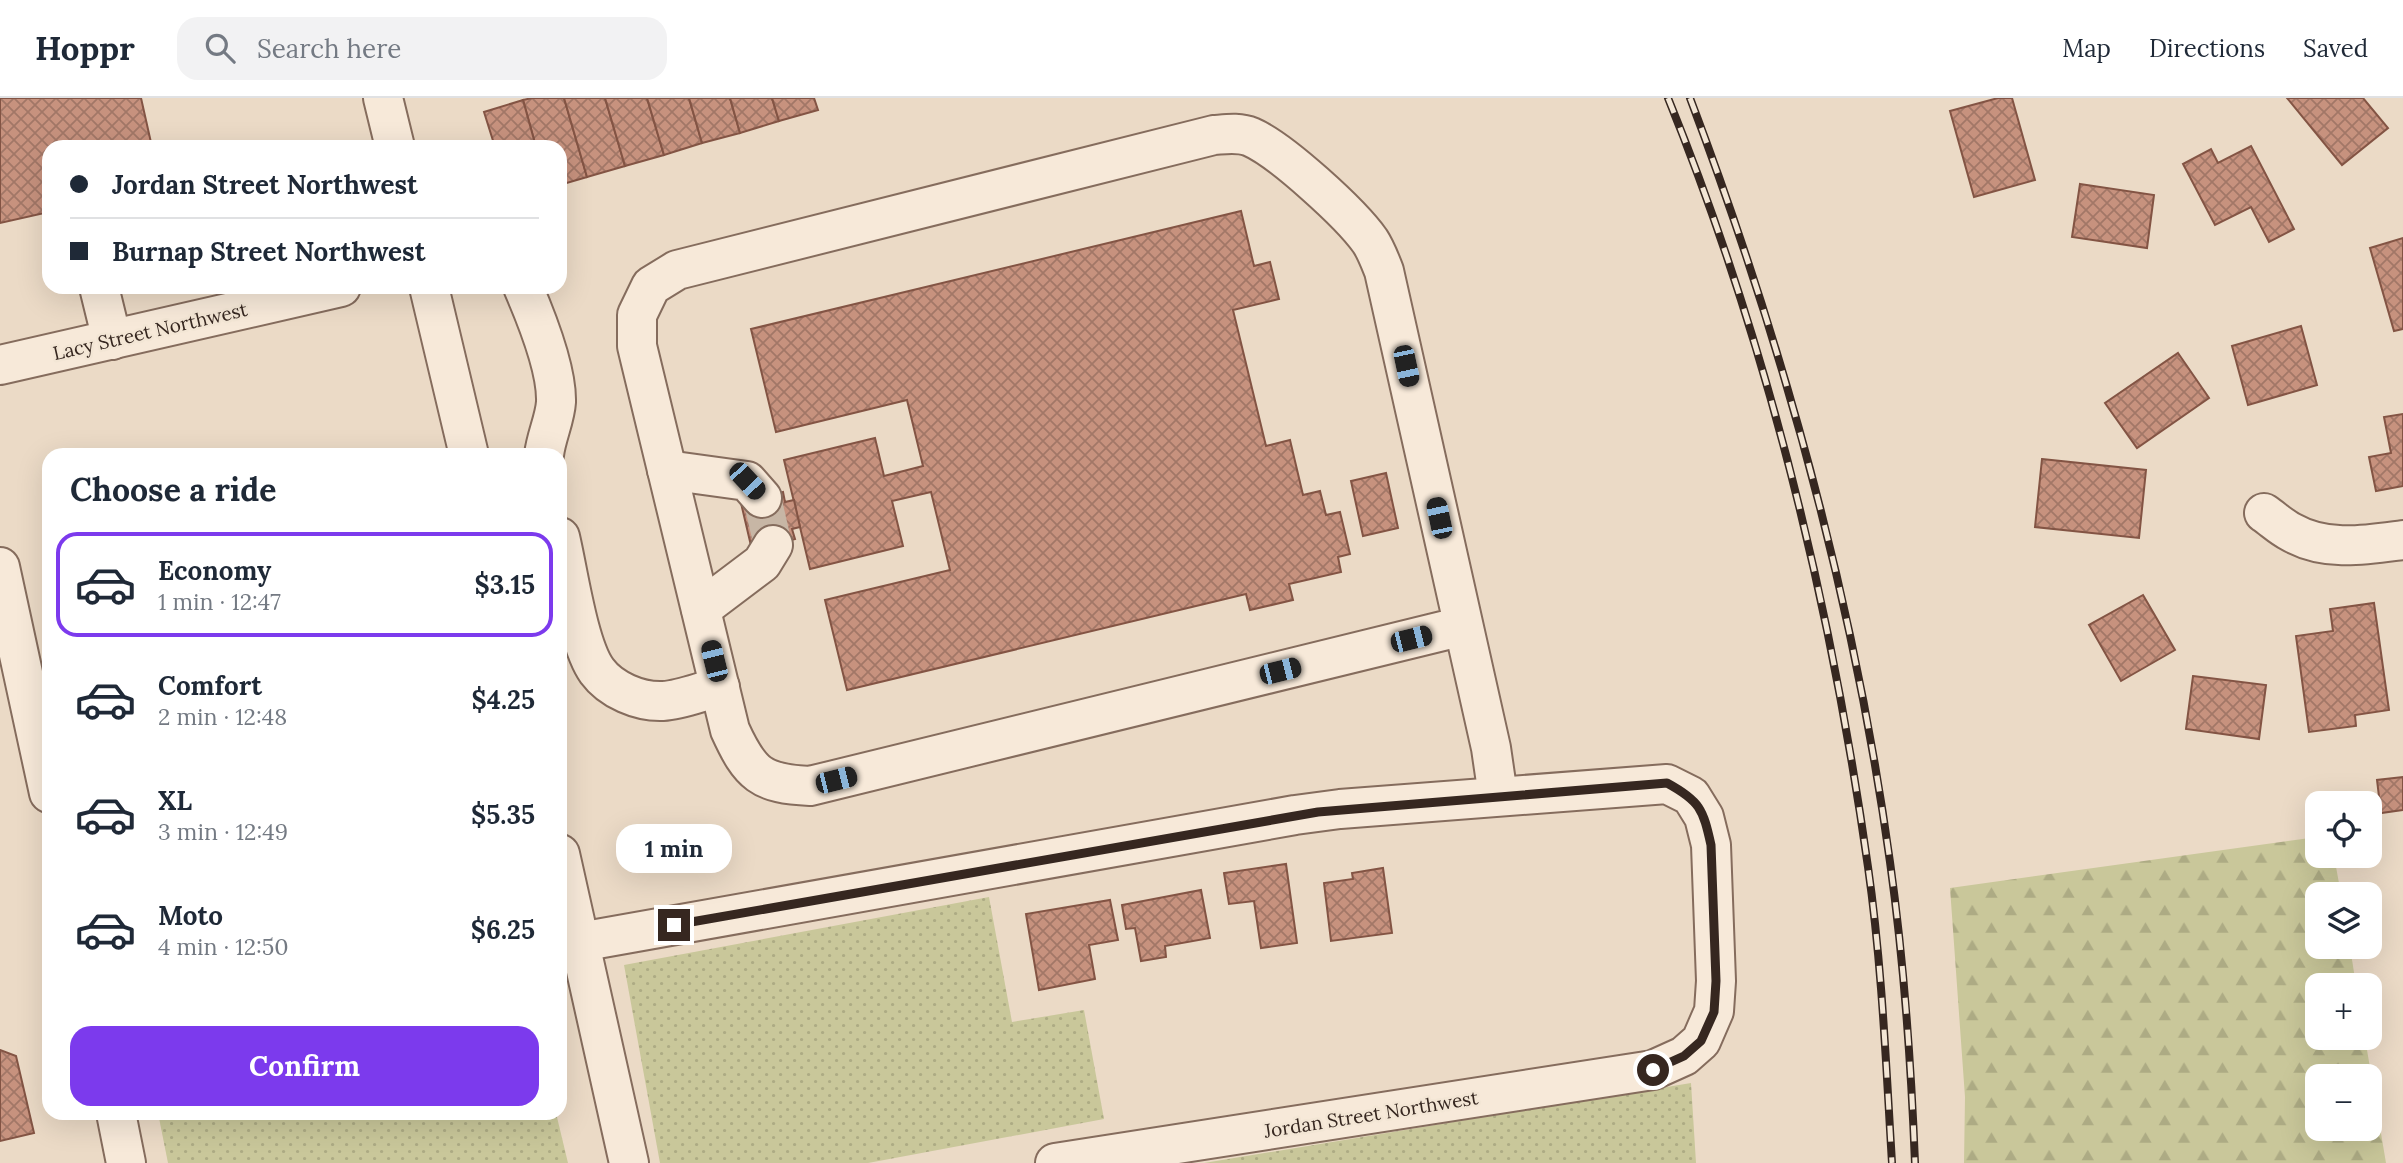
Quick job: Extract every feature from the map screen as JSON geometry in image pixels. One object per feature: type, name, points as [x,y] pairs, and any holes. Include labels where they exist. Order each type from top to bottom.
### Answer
[{"type":"street","points":[[383,98],[393,140]]},
{"type":"street","points":[[580,942],[1295,815],[1340,808],[1498,796],[1491,748],[1387,283],[1372,244],[1353,219],[1279,154],[1252,138],[1235,133],[1214,135],[677,270],[650,286],[637,316],[637,346],[730,730],[743,758],[762,778],[782,785],[810,786],[1463,626]]},
{"type":"street","points":[[101,294],[112,340]]},
{"type":"street","name":"Lacy Street Northwest","points":[[0,365],[311,294]]},
{"type":"street","points":[[431,294],[467,448]]},
{"type":"street","points":[[525,294],[556,380],[556,406],[545,448]]},
{"type":"street","points":[[667,470],[747,481],[762,498]]},
{"type":"street","points":[[2264,513],[2291,532],[2322,545],[2354,546],[2403,540]]},
{"type":"street","points":[[701,609],[762,563],[773,545]]},
{"type":"street","points":[[0,567],[42,761]]},
{"type":"street","points":[[567,568],[585,646],[597,671],[614,688],[638,698],[663,701],[720,687]]},
{"type":"street","name":"Jordan Street Northwest","points":[[1055,1163],[1653,1070],[1684,1056],[1701,1041],[1714,1012],[1716,981],[1711,845],[1704,817],[1691,796],[1667,783],[1498,796]]},
{"type":"street","points":[[567,885],[629,1163]]},
{"type":"street","points":[[117,1120],[126,1163]]},
{"type":"green space","points":[[2305,839],[2305,868],[2336,868],[2339,882],[2305,882],[2305,959],[2352,959],[2354,973],[2305,973],[2305,1050],[2367,1050],[2369,1064],[2305,1064],[2305,1141],[2382,1139],[2386,1163],[1964,1163],[1965,1097],[1950,888]]},
{"type":"green space","points":[[989,897],[1012,1022],[1084,1010],[1104,1119],[868,1163],[660,1163],[624,965]]},
{"type":"green space","points":[[1691,1083],[1696,1163],[1204,1163]]},
{"type":"green space","points":[[159,1120],[558,1120],[568,1163],[168,1163]]},
{"type":"building","points":[[0,98],[141,98],[150,140],[42,140],[42,214],[0,223]]},
{"type":"building","points":[[564,98],[587,177],[567,183],[567,140],[534,140],[523,100]]},
{"type":"building","points":[[564,98],[605,98],[625,166],[587,177]]},
{"type":"building","points":[[605,98],[647,98],[664,155],[625,166]]},
{"type":"building","points":[[647,98],[689,98],[702,143],[664,155]]},
{"type":"building","points":[[689,98],[730,98],[740,133],[702,143]]},
{"type":"building","points":[[730,98],[772,98],[779,121],[740,133]]},
{"type":"building","points":[[772,98],[814,98],[818,110],[779,121]]},
{"type":"building","points":[[1998,98],[2012,98],[2035,180],[1974,197],[1950,111]]},
{"type":"building","points":[[2287,98],[2363,98],[2388,128],[2342,165]]},
{"type":"building","points":[[523,100],[534,140],[493,140],[484,112]]},
{"type":"building","points":[[2251,146],[2294,229],[2269,242],[2251,207],[2215,225],[2183,164],[2211,149],[2218,163]]},
{"type":"building","points":[[2080,184],[2154,195],[2147,248],[2072,237]]},
{"type":"building","points":[[1241,211],[1254,266],[1270,262],[1279,299],[1233,310],[1266,446],[1290,440],[1303,495],[1320,491],[1326,515],[1340,512],[1350,554],[1338,557],[1341,572],[1289,584],[1293,600],[1250,610],[1246,594],[847,690],[825,600],[950,570],[931,492],[892,501],[903,546],[810,569],[784,460],[875,438],[884,476],[923,466],[907,400],[776,432],[751,329]]},
{"type":"building","points":[[2403,238],[2403,329],[2394,331],[2370,248]]},
{"type":"building","points":[[2301,326],[2317,385],[2248,405],[2232,346]]},
{"type":"building","points":[[2178,353],[2209,398],[2137,448],[2105,403]]},
{"type":"building","points":[[2403,414],[2403,486],[2376,491],[2369,457],[2391,453],[2384,417]]},
{"type":"building","points":[[2042,459],[2146,470],[2139,538],[2035,527]]},
{"type":"building","points":[[1386,473],[1398,528],[1363,536],[1351,481]]},
{"type":"building","points":[[783,492],[785,502],[794,500],[800,527],[792,529],[795,539],[752,550],[741,503]]},
{"type":"building","points":[[2143,595],[2175,650],[2121,681],[2089,625]]},
{"type":"building","points":[[2374,603],[2389,710],[2355,715],[2356,726],[2309,732],[2296,636],[2333,631],[2330,609]]},
{"type":"building","points":[[2193,676],[2266,685],[2259,739],[2186,729]]},
{"type":"building","points":[[2403,777],[2403,810],[2382,813],[2382,791],[2378,791],[2377,780]]},
{"type":"building","points":[[1286,864],[1297,943],[1261,948],[1254,901],[1229,904],[1224,873]]},
{"type":"building","points":[[1383,868],[1392,933],[1331,941],[1324,883],[1353,879],[1352,873]]},
{"type":"building","points":[[1201,890],[1210,938],[1165,946],[1166,957],[1141,961],[1135,928],[1126,929],[1122,905]]},
{"type":"building","points":[[1110,900],[1118,940],[1089,945],[1095,979],[1039,990],[1026,914]]},
{"type":"building","points":[[0,1050],[16,1056],[34,1133],[0,1141]]},
{"type":"tunnel","points":[[762,498],[773,545]]},
{"type":"railway","points":[[1668,98],[1736,285],[1792,476],[1815,573],[1853,769],[1873,904],[1892,1163]]},
{"type":"railway","points":[[1690,98],[1724,191],[1785,379],[1811,474],[1857,667],[1875,764],[1895,900],[1906,1012],[1915,1163]]},
{"type":"route","points":[[674,925],[1340,808],[1667,783],[1691,796],[1704,817],[1708,831],[1711,845],[1716,981],[1714,1012],[1701,1041],[1684,1056],[1653,1070]]}]
